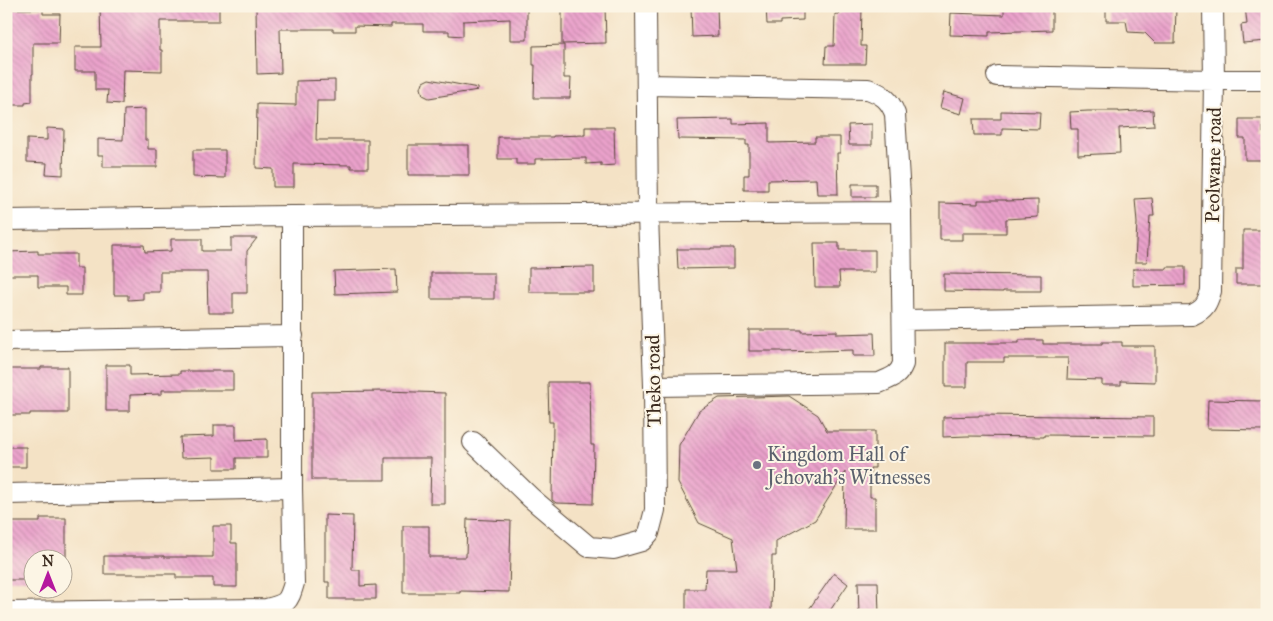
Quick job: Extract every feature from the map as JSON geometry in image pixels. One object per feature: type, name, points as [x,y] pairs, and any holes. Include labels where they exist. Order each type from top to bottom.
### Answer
[{"type":"street","name":"Theko road","points":[[473,442],[531,498],[589,547],[614,549],[642,541],[649,533],[655,510],[654,386],[648,215],[646,6]]},
{"type":"street","name":"Peolwane road","points":[[902,320],[1192,315],[1202,311],[1208,301],[1211,290],[1214,80],[1213,6]]},
{"type":"street","points":[[998,76],[1267,80]]},
{"type":"street","points":[[647,85],[868,89],[879,93],[892,105],[895,114],[901,212],[902,364],[900,372],[893,377],[879,383],[654,386]]},
{"type":"street","points":[[6,220],[901,212]]},
{"type":"street","points":[[6,612],[266,609],[283,604],[290,597],[294,583],[292,216]]},
{"type":"street","points":[[6,341],[293,336]]},
{"type":"street","points":[[6,494],[292,488]]},
{"type":"building","points":[[100,6],[219,6],[219,21],[160,21],[162,71],[123,70],[122,104],[107,103],[108,90],[95,90],[95,71],[75,71],[75,47],[101,47]]},
{"type":"building","points":[[256,6],[391,6],[391,8],[424,8],[424,6],[527,6],[527,40],[510,40],[510,19],[463,21],[463,36],[449,35],[449,31],[423,31],[423,24],[391,24],[391,27],[355,26],[355,31],[280,29],[281,73],[257,74]]},
{"type":"building","points":[[586,6],[605,6],[606,43],[562,44],[562,9],[586,8]]},
{"type":"building","points":[[691,6],[717,6],[718,36],[692,37]]},
{"type":"building","points":[[766,6],[803,6],[803,20],[780,21],[780,24],[767,24]]},
{"type":"building","points":[[1052,6],[1052,30],[989,32],[989,36],[950,35],[951,13],[1004,15],[1004,8]]},
{"type":"building","points":[[1106,6],[1176,6],[1175,43],[1155,43],[1145,33],[1128,32],[1126,21],[1106,21]]},
{"type":"building","points":[[1245,6],[1267,6],[1267,41],[1243,43],[1241,25],[1247,24]]},
{"type":"building","points":[[840,8],[862,8],[861,46],[866,46],[865,64],[825,64],[826,46],[834,46],[835,14],[840,14]]},
{"type":"building","points":[[6,9],[43,9],[43,14],[60,14],[59,43],[33,43],[32,102],[25,103],[25,105],[6,105]]},
{"type":"building","points":[[564,45],[564,78],[571,78],[570,98],[534,98],[535,65],[533,65],[533,46]]},
{"type":"building","points":[[429,79],[478,88],[478,90],[429,98],[423,95],[421,88],[423,82]]},
{"type":"building","points":[[335,80],[335,101],[317,101],[316,140],[368,140],[368,168],[351,168],[351,165],[294,164],[294,187],[273,187],[273,169],[256,168],[257,104],[296,105],[296,81]]},
{"type":"building","points":[[944,92],[965,98],[961,114],[940,108]]},
{"type":"building","points":[[145,109],[145,140],[148,140],[148,149],[157,149],[157,167],[103,167],[103,155],[98,155],[98,139],[123,140],[124,110]]},
{"type":"building","points":[[1153,110],[1154,126],[1119,128],[1120,153],[1078,155],[1078,129],[1071,129],[1070,112]]},
{"type":"building","points":[[1001,111],[1040,112],[1039,129],[1002,128],[1002,135],[974,135],[973,119],[1001,119]]},
{"type":"building","points":[[733,119],[733,124],[769,123],[769,143],[815,142],[815,137],[840,137],[840,153],[837,153],[838,194],[817,194],[816,179],[768,180],[768,190],[744,190],[744,175],[749,175],[749,145],[746,145],[746,140],[678,139],[677,120]]},
{"type":"building","points":[[1239,119],[1263,119],[1263,133],[1267,133],[1267,160],[1245,160],[1245,138],[1239,138]]},
{"type":"building","points":[[872,124],[872,145],[849,145],[848,125]]},
{"type":"building","points":[[585,127],[614,127],[615,165],[601,166],[601,163],[586,164],[586,158],[535,159],[535,164],[516,164],[516,159],[498,159],[498,137],[585,135]]},
{"type":"building","points":[[47,128],[64,129],[63,175],[46,174],[47,163],[27,162],[27,139],[47,140]]},
{"type":"building","points":[[408,145],[469,145],[469,175],[408,175]]},
{"type":"building","points":[[193,150],[225,150],[225,178],[193,177]]},
{"type":"building","points":[[852,184],[876,184],[876,197],[852,197]]},
{"type":"building","points":[[1152,198],[1154,216],[1150,216],[1147,262],[1135,262],[1137,223],[1135,199]]},
{"type":"building","points":[[978,200],[1038,200],[1038,217],[1006,219],[1006,233],[962,233],[962,240],[940,240],[940,203],[978,204]]},
{"type":"building","points":[[1243,230],[1267,230],[1267,284],[1236,284],[1236,269],[1243,269]]},
{"type":"building","points":[[231,238],[257,238],[247,251],[247,293],[233,293],[233,313],[208,313],[207,272],[160,272],[160,292],[143,292],[143,299],[128,300],[128,295],[114,295],[114,245],[144,245],[145,252],[171,251],[171,239],[202,239],[202,251],[231,251]]},
{"type":"building","points":[[814,243],[839,243],[839,250],[875,250],[875,272],[839,272],[840,287],[815,287]]},
{"type":"building","points":[[734,248],[734,268],[678,269],[677,249]]},
{"type":"building","points":[[38,251],[38,254],[76,254],[76,268],[82,268],[82,295],[66,295],[66,287],[38,287],[38,275],[6,275],[6,252]]},
{"type":"building","points":[[594,267],[594,292],[529,292],[529,268]]},
{"type":"building","points":[[1167,267],[1185,267],[1185,285],[1133,286],[1133,269],[1167,269]]},
{"type":"building","points":[[396,269],[397,292],[335,294],[334,271]]},
{"type":"building","points":[[431,273],[494,273],[494,299],[431,299]]},
{"type":"building","points":[[944,274],[1041,275],[1041,291],[944,291]]},
{"type":"building","points":[[749,330],[837,331],[837,334],[874,333],[875,356],[853,356],[853,350],[749,351]]},
{"type":"building","points":[[1019,340],[1043,340],[1043,344],[1122,342],[1122,346],[1155,346],[1155,382],[1121,381],[1121,385],[1102,385],[1102,380],[1067,379],[1068,358],[1004,358],[1004,362],[967,362],[967,387],[945,387],[945,343],[1019,343]]},
{"type":"building","points":[[106,365],[130,365],[130,375],[180,374],[180,371],[233,371],[233,390],[162,390],[162,394],[130,395],[130,411],[106,411]]},
{"type":"building","points":[[41,367],[68,367],[68,413],[6,415],[6,373],[9,373],[9,369],[41,369]]},
{"type":"building","points":[[548,382],[590,382],[591,445],[594,445],[593,504],[556,503],[552,500],[553,422],[549,422]]},
{"type":"building","points":[[385,391],[445,393],[445,504],[430,504],[431,458],[385,458],[385,480],[312,480],[312,392]]},
{"type":"building","name":"Kingdom Hall of Jehovah's Witnesses","points":[[789,396],[818,415],[827,431],[875,431],[875,468],[870,468],[870,497],[875,497],[875,529],[844,529],[845,472],[815,520],[776,541],[776,556],[772,556],[771,615],[686,615],[686,589],[705,589],[706,569],[737,569],[733,538],[699,523],[678,483],[679,445],[699,411],[719,398]]},
{"type":"building","points":[[1208,400],[1264,401],[1263,430],[1207,429]]},
{"type":"building","points":[[979,415],[1153,417],[1153,436],[1044,435],[1044,437],[943,437],[943,417]]},
{"type":"building","points":[[214,425],[236,425],[236,440],[267,439],[267,458],[236,458],[236,469],[214,469],[214,457],[181,458],[180,437],[214,436]]},
{"type":"building","points":[[6,447],[26,447],[26,467],[6,467]]},
{"type":"building","points":[[325,515],[353,516],[352,570],[360,570],[360,586],[376,585],[376,599],[329,599],[329,582],[325,582]]},
{"type":"building","points":[[40,518],[66,518],[66,548],[22,548],[22,580],[6,580],[6,522],[40,522]]},
{"type":"building","points":[[467,519],[511,521],[509,592],[403,593],[403,526],[429,526],[429,557],[466,557]]},
{"type":"building","points":[[213,526],[231,526],[231,543],[237,543],[237,587],[213,587],[213,578],[176,578],[176,574],[104,574],[104,556],[213,557]]},
{"type":"building","points":[[834,573],[848,584],[827,615],[805,615]]},
{"type":"building","points":[[858,582],[878,582],[879,615],[859,615]]},
{"type":"place","name":"Kingdom Hall of Jehovah's Witnesses","points":[[757,465]]}]
